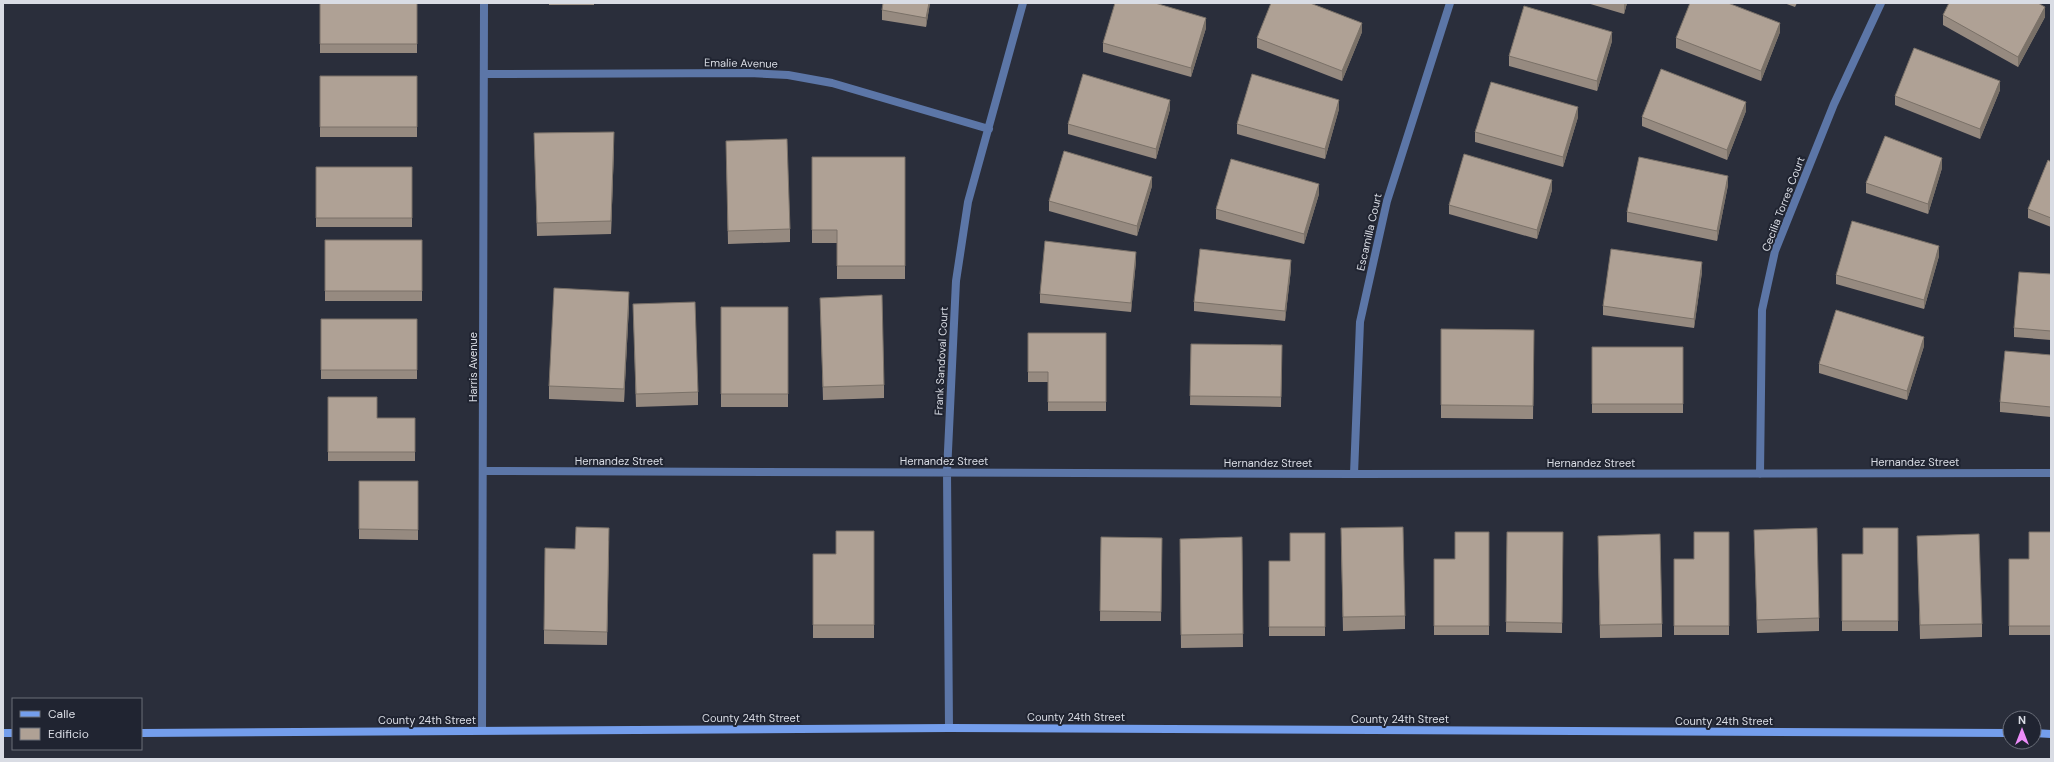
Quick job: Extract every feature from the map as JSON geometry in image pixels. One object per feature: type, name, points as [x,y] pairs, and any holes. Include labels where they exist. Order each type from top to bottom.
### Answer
[{"type":"main road","name":"County 24th Street","points":[[142,732],[949,728],[2002,733]]},
{"type":"street","name":"Harris Avenue","points":[[482,730],[484,472],[484,3]]},
{"type":"street","name":"Frank Sandoval Court","points":[[949,728],[946,472],[956,280],[968,202],[1023,3]]},
{"type":"street","name":"Escamilla Court","points":[[1354,474],[1360,322],[1387,201],[1450,3]]},
{"type":"street","name":"Cecilia Torres Court","points":[[1760,474],[1762,310],[1775,251],[1834,104],[1881,3]]},
{"type":"street","name":"Emalie Avenue","points":[[484,74],[750,72],[788,75],[832,83],[989,129]]},
{"type":"street","name":"Hernandez Street","points":[[484,472],[1354,474],[2051,473]]},
{"type":"building","points":[[320,3],[417,3],[417,44],[320,44]]},
{"type":"building","points":[[883,3],[929,3],[926,18],[882,10]]},
{"type":"building","points":[[1115,3],[1155,3],[1206,18],[1191,68],[1103,43]]},
{"type":"building","points":[[1271,3],[1310,3],[1362,23],[1342,71],[1257,38]]},
{"type":"building","points":[[1690,3],[1728,3],[1780,23],[1761,71],[1676,38]]},
{"type":"building","points":[[1949,3],[2038,3],[2045,7],[2018,57],[1943,15]]},
{"type":"building","points":[[1524,6],[1612,32],[1597,81],[1509,56]]},
{"type":"building","points":[[1914,48],[2000,81],[1980,129],[1895,96]]},
{"type":"building","points":[[1661,69],[1746,102],[1727,150],[1642,117]]},
{"type":"building","points":[[1083,74],[1170,100],[1156,149],[1068,124]]},
{"type":"building","points":[[1252,74],[1339,100],[1325,149],[1237,124]]},
{"type":"building","points":[[320,76],[417,76],[417,127],[320,127]]},
{"type":"building","points":[[1491,82],[1578,107],[1563,157],[1475,132]]},
{"type":"building","points":[[614,132],[611,221],[537,223],[534,133]]},
{"type":"building","points":[[1885,136],[1942,158],[1928,204],[1866,183]]},
{"type":"building","points":[[787,139],[790,229],[728,231],[726,141]]},
{"type":"building","points":[[1064,151],[1152,177],[1137,226],[1049,201]]},
{"type":"building","points":[[1464,154],[1552,180],[1537,230],[1449,205]]},
{"type":"building","points":[[812,157],[905,157],[905,266],[837,266],[837,230],[812,230]]},
{"type":"building","points":[[1639,157],[1728,176],[1717,231],[1627,212]]},
{"type":"building","points":[[1231,159],[1319,184],[1304,234],[1216,209]]},
{"type":"building","points":[[2048,160],[2051,162],[2051,218],[2028,209]]},
{"type":"building","points":[[316,167],[412,167],[412,218],[316,218]]},
{"type":"building","points":[[1852,221],[1939,246],[1924,300],[1836,275]]},
{"type":"building","points":[[325,240],[422,240],[422,291],[325,291]]},
{"type":"building","points":[[1045,241],[1136,252],[1131,303],[1040,294]]},
{"type":"building","points":[[1200,249],[1291,260],[1285,311],[1194,302]]},
{"type":"building","points":[[1611,249],[1702,262],[1694,319],[1603,306]]},
{"type":"building","points":[[2019,272],[2051,274],[2051,331],[2014,328]]},
{"type":"building","points":[[554,288],[629,292],[624,389],[549,386]]},
{"type":"building","points":[[882,295],[884,385],[823,387],[820,298]]},
{"type":"building","points":[[695,302],[698,392],[636,394],[633,304]]},
{"type":"building","points":[[721,307],[788,307],[788,394],[721,394]]},
{"type":"building","points":[[1836,310],[1924,337],[1907,391],[1819,364]]},
{"type":"building","points":[[321,319],[417,319],[417,370],[321,370]]},
{"type":"building","points":[[1441,329],[1534,330],[1533,406],[1441,405]]},
{"type":"building","points":[[1028,333],[1106,333],[1106,402],[1048,402],[1048,372],[1028,372]]},
{"type":"building","points":[[1191,344],[1282,345],[1281,397],[1190,396]]},
{"type":"building","points":[[1592,347],[1683,347],[1683,404],[1592,404]]},
{"type":"building","points":[[2005,351],[2051,355],[2051,407],[2000,402]]},
{"type":"building","points":[[328,397],[377,397],[377,418],[415,418],[415,452],[328,452]]},
{"type":"building","points":[[359,481],[418,481],[418,530],[359,529]]},
{"type":"building","points":[[576,527],[609,528],[607,632],[544,630],[545,548],[575,549]]},
{"type":"building","points":[[1403,527],[1405,616],[1343,617],[1341,528]]},
{"type":"building","points":[[1817,528],[1819,618],[1757,620],[1754,530]]},
{"type":"building","points":[[1863,528],[1898,528],[1898,621],[1842,621],[1842,554],[1863,554]]},
{"type":"building","points":[[836,531],[874,531],[874,625],[813,625],[813,554],[836,554]]},
{"type":"building","points":[[1455,532],[1489,532],[1489,626],[1434,626],[1434,559],[1455,559]]},
{"type":"building","points":[[1507,532],[1563,532],[1562,623],[1506,622]]},
{"type":"building","points":[[1694,532],[1729,532],[1729,626],[1674,626],[1674,559],[1694,559]]},
{"type":"building","points":[[2029,532],[2051,532],[2051,626],[2009,626],[2009,559],[2029,559]]},
{"type":"building","points":[[1290,533],[1325,533],[1325,627],[1269,627],[1269,561],[1290,561]]},
{"type":"building","points":[[1660,534],[1662,624],[1600,625],[1598,536]]},
{"type":"building","points":[[1979,534],[1982,624],[1920,625],[1917,536]]},
{"type":"building","points":[[1101,537],[1162,538],[1161,612],[1100,611]]},
{"type":"building","points":[[1242,537],[1243,634],[1181,635],[1180,539]]}]
